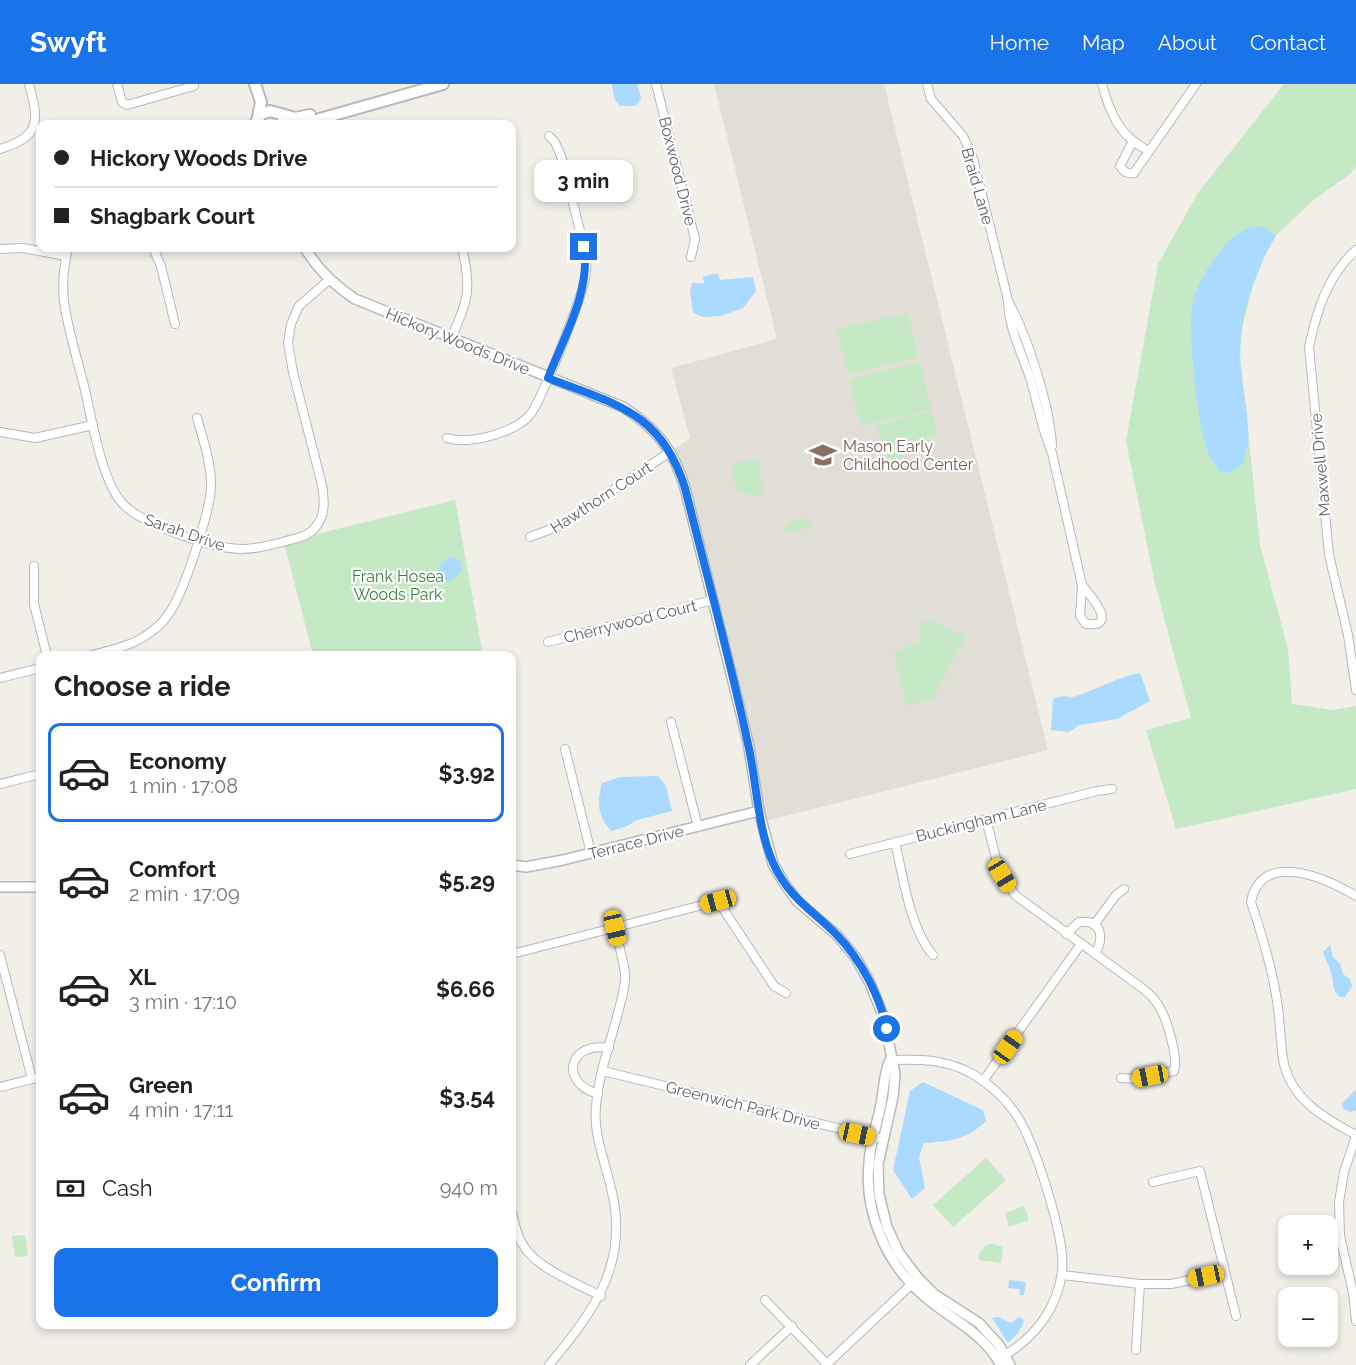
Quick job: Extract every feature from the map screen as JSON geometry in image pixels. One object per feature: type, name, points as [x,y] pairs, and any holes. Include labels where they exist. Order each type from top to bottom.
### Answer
[{"type":"main road","points":[[255,84],[261,102],[256,120]]},
{"type":"main road","points":[[262,84],[281,117]]},
{"type":"main road","points":[[315,120],[443,84]]},
{"type":"main road","points":[[257,120],[266,112],[281,117],[302,118],[353,103],[374,102]]},
{"type":"street","points":[[0,149],[23,140],[33,129],[36,115],[29,84]]},
{"type":"street","points":[[117,84],[122,102],[127,105],[194,86]]},
{"type":"street","name":"Boxwood Drive","points":[[656,84],[695,239],[691,257]]},
{"type":"street","name":"Braid Lane","points":[[927,84],[931,99],[963,136],[972,155],[1008,300],[1017,317],[1038,379],[1051,432],[1052,453],[1082,585],[1080,616],[1086,624],[1093,625],[1099,621],[1102,610],[1082,585]]},
{"type":"street","points":[[1102,84],[1110,110],[1132,143],[1149,151]]},
{"type":"street","points":[[1132,143],[1120,166],[1123,172],[1129,174],[1134,172],[1196,84]]},
{"type":"street","points":[[447,438],[476,439],[500,433],[517,425],[534,409],[585,282],[586,262],[561,156],[555,142],[549,136]]},
{"type":"street","points":[[0,249],[23,248],[36,250]]},
{"type":"street","name":"Maxwell Drive","points":[[1356,250],[1337,271],[1323,296],[1316,314],[1309,347],[1329,555],[1348,635],[1356,690]]},
{"type":"street","points":[[44,252],[66,256]]},
{"type":"street","name":"Sarah Drive","points":[[67,252],[64,301],[93,425],[108,480],[114,493],[123,505],[146,521],[198,540],[234,549],[258,548],[305,536],[319,523],[324,509],[322,485],[292,372],[288,343],[291,324],[299,306],[329,279]]},
{"type":"street","points":[[155,252],[161,266],[175,324]]},
{"type":"street","name":"Hickory Woods Drive","points":[[308,252],[329,279],[355,298],[451,339],[623,407],[652,428],[670,452],[681,474],[713,600],[748,742],[759,811],[769,851],[784,883],[797,901],[837,935],[856,958],[870,983],[884,1018],[890,1060],[886,1068],[878,1138],[868,1165],[872,1209],[885,1245],[900,1270],[915,1281],[934,1304],[971,1329],[1001,1360],[1010,1365]]},
{"type":"street","points":[[451,339],[468,292],[468,271],[463,252]]},
{"type":"street","points":[[104,651],[137,641],[160,624],[172,609],[177,598],[207,512],[211,483],[207,454],[197,418]]},
{"type":"street","points":[[0,432],[35,438],[93,425]]},
{"type":"street","name":"Hawthorn Court","points":[[530,537],[559,526],[670,452]]},
{"type":"street","points":[[34,566],[34,604],[45,651]]},
{"type":"street","name":"Cherrywood Court","points":[[548,642],[713,600]]},
{"type":"street","points":[[0,678],[36,669]]},
{"type":"street","points":[[671,722],[698,827]]},
{"type":"street","points":[[565,748],[591,853]]},
{"type":"street","points":[[0,784],[36,775]]},
{"type":"street","name":"Buckingham Lane","points":[[850,854],[1112,789]]},
{"type":"street","name":"Terrace Drive","points":[[516,865],[539,865],[759,811]]},
{"type":"street","points":[[986,819],[998,866],[1009,888],[1026,905],[1142,988],[1156,1002],[1165,1019],[1176,1062],[1174,1071],[1136,1079],[1121,1078]]},
{"type":"street","points":[[895,842],[915,921],[924,943],[933,955]]},
{"type":"street","points":[[1356,896],[1323,880],[1290,872],[1276,872],[1260,880],[1253,891],[1251,902],[1270,963],[1279,1010],[1283,1059],[1290,1078],[1298,1093],[1313,1110],[1356,1136],[1344,1172],[1339,1202],[1340,1236],[1354,1297],[1356,1321]]},
{"type":"street","points":[[0,887],[36,888]]},
{"type":"street","points":[[1094,925],[1116,895],[1124,889]]},
{"type":"street","points":[[516,953],[718,901],[774,986],[786,993]]},
{"type":"street","points":[[1066,933],[1079,922],[1089,922],[1094,925],[1101,937],[1095,954]]},
{"type":"street","points":[[549,1365],[601,1296],[613,1262],[617,1224],[613,1195],[596,1124],[598,1094],[625,974],[615,928]]},
{"type":"street","points":[[983,1081],[1081,944]]},
{"type":"street","points":[[0,955],[36,1078],[0,1087]]},
{"type":"street","points":[[598,1094],[585,1089],[577,1082],[573,1072],[574,1062],[579,1053],[588,1047],[609,1048]]},
{"type":"street","points":[[890,1060],[941,1062],[959,1068],[983,1081],[1010,1106],[1029,1140],[1057,1223],[1062,1252],[1062,1275],[1046,1317],[1030,1336],[1001,1360]]},
{"type":"street","name":"Greenwich Park Drive","points":[[603,1071],[878,1138]]},
{"type":"street","points":[[1153,1182],[1200,1171],[1236,1316]]},
{"type":"street","points":[[516,1228],[529,1254],[544,1266],[601,1296]]},
{"type":"street","points":[[1062,1275],[1140,1284],[1171,1284],[1224,1272]]},
{"type":"street","points":[[765,1300],[828,1365],[915,1281]]},
{"type":"street","points":[[1136,1350],[1140,1284]]},
{"type":"street","points":[[750,1365],[792,1326]]},
{"type":"shaded area","name":"Mason Early Childhood Center","points":[[714,84],[884,84],[1048,750],[762,822],[751,756],[685,488],[670,452],[690,438],[671,368],[777,339]]},
{"type":"green space","points":[[1284,84],[1356,84],[1356,167],[1350,174],[1312,201],[1276,236],[1266,252],[1252,289],[1242,329],[1240,355],[1260,545],[1288,649],[1292,704],[1333,710],[1356,706],[1356,789],[1176,829],[1146,730],[1191,718],[1155,584],[1126,441],[1158,264],[1198,193]]},
{"type":"green space","points":[[908,313],[918,357],[848,374],[837,329]]},
{"type":"green space","points":[[920,362],[931,409],[861,426],[849,379]]},
{"type":"green space","points":[[932,411],[937,436],[910,443],[897,464],[888,467],[876,425]]},
{"type":"green space","points":[[758,458],[761,471],[758,472],[764,492],[753,496],[737,491],[731,465]]},
{"type":"green space","name":"Frank Hosea Woods Park","points":[[455,500],[482,651],[312,651],[284,542]]},
{"type":"green space","points":[[804,518],[812,522],[802,530],[783,529],[791,521]]},
{"type":"green space","points":[[930,620],[965,637],[933,699],[907,706],[894,652],[918,643],[921,631],[918,623]]},
{"type":"green space","points":[[986,1158],[1006,1180],[953,1227],[933,1205]]},
{"type":"green space","points":[[1024,1206],[1029,1220],[1009,1227],[1005,1213]]},
{"type":"green space","points":[[25,1235],[28,1256],[15,1257],[12,1236]]},
{"type":"green space","points":[[993,1244],[1003,1247],[1001,1263],[979,1260],[978,1255],[986,1245]]},
{"type":"water","points":[[612,84],[637,84],[641,98],[636,106],[620,106],[614,98]]},
{"type":"water","points":[[1261,226],[1276,236],[1255,278],[1243,323],[1240,365],[1248,420],[1248,445],[1243,464],[1230,472],[1221,473],[1209,454],[1201,425],[1193,360],[1192,308],[1202,278],[1220,251],[1238,234],[1248,228]]},
{"type":"water","points":[[718,274],[720,280],[753,277],[756,291],[743,308],[721,316],[702,317],[693,312],[690,291],[692,283],[704,283],[703,277]]},
{"type":"water","points":[[453,556],[461,562],[462,570],[449,582],[442,582],[438,568],[442,562]]},
{"type":"water","points":[[1140,673],[1150,701],[1117,719],[1079,725],[1069,732],[1051,730],[1053,699],[1060,696],[1076,696]]},
{"type":"water","points":[[658,776],[666,786],[672,811],[637,820],[611,831],[599,808],[602,783],[620,777]]},
{"type":"water","points":[[1330,945],[1333,957],[1340,964],[1343,974],[1350,979],[1352,986],[1345,997],[1340,997],[1335,991],[1323,952]]},
{"type":"water","points":[[923,1082],[983,1110],[986,1121],[965,1136],[924,1143],[919,1157],[925,1188],[912,1199],[893,1170],[910,1091]]},
{"type":"water","points":[[1356,1089],[1356,1110],[1350,1112],[1343,1109],[1342,1104]]},
{"type":"water","points":[[1009,1280],[1026,1282],[1024,1295],[1020,1295],[1019,1289],[1008,1288]]},
{"type":"water","points":[[1000,1317],[1010,1323],[1019,1317],[1024,1322],[1018,1333],[1008,1343],[992,1318]]},
{"type":"place","name":"Mason Early Childhood Center","points":[[823,455]]},
{"type":"route","points":[[584,247],[585,282],[548,378],[623,407],[636,415],[664,441],[674,459],[685,488],[748,742],[759,811],[773,864],[797,901],[837,935],[856,958],[878,1000],[887,1029]]}]
